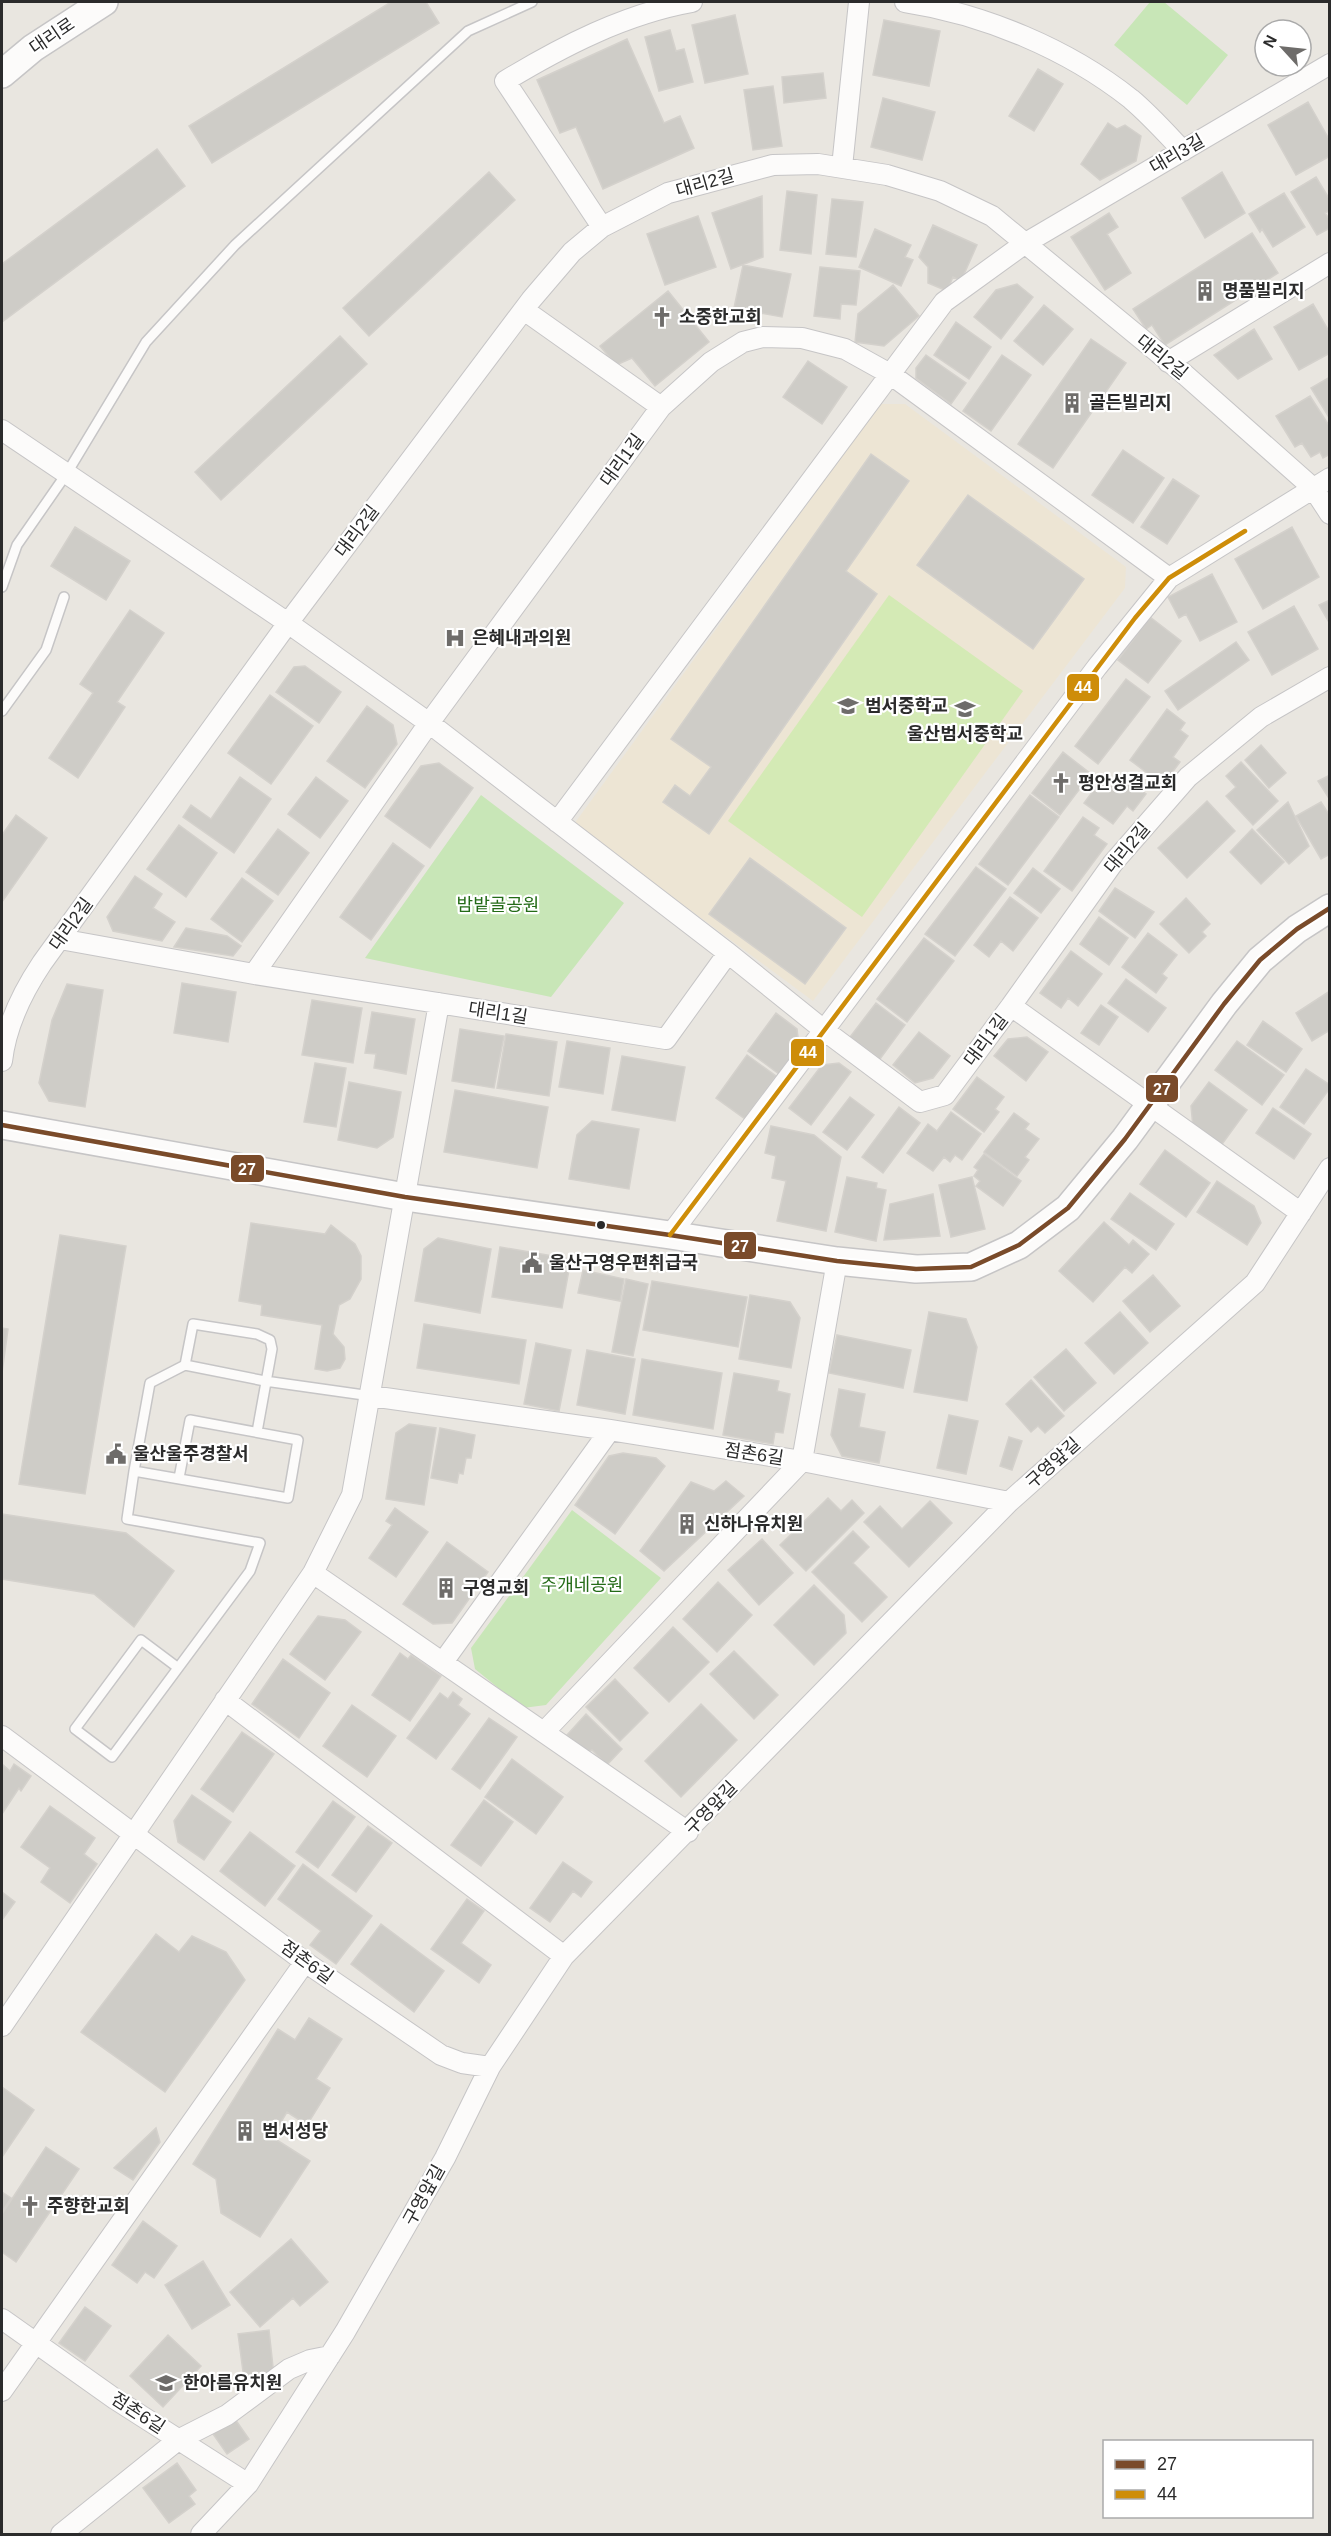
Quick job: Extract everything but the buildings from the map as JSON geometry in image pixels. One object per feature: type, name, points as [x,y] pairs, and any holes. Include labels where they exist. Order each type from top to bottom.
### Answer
[{"type":"main road","name":"대리로","points":[[2,74],[33,48],[104,2]]},
{"type":"main road","points":[[2,1125],[405,1197],[837,1261],[916,1269],[971,1267],[1019,1245],[1068,1208],[1125,1139],[1260,960],[1297,929],[1329,908]]},
{"type":"street","points":[[602,227],[505,81],[601,29],[660,7],[692,2]]},
{"type":"street","points":[[842,167],[859,2]]},
{"type":"street","points":[[905,2],[924,4],[988,23],[1043,46],[1091,72],[1130,99],[1158,123],[1183,151]]},
{"type":"street","name":"대리3길","points":[[1024,244],[1329,64]]},
{"type":"street","name":"대리2길","points":[[2,1062],[3,1048],[22,993],[288,623],[524,310],[572,252],[602,227],[668,194],[773,165],[818,164],[887,175],[940,191],[992,216],[1168,362],[1321,483],[1329,514]]},
{"type":"street","points":[[557,822],[944,302],[1024,244]]},
{"type":"street","points":[[1168,362],[1329,263]]},
{"type":"street","points":[[524,310],[661,407]]},
{"type":"street","name":"대리1길","points":[[254,974],[429,723],[661,407],[711,362],[743,342],[763,338],[802,338],[845,349],[890,374]]},
{"type":"street","points":[[890,374],[1169,579]]},
{"type":"street","name":"대리1길","points":[[2,430],[288,623],[429,723],[728,953],[825,1032],[920,1102],[945,1095],[1011,1006],[1301,1213]]},
{"type":"street","points":[[670,1235],[825,1032],[1097,667],[1169,579],[1321,483]]},
{"type":"street","name":"대리2길","points":[[1011,1006],[1113,863],[1188,777],[1261,717],[1329,677]]},
{"type":"street","name":"대리1길","points":[[60,939],[254,974],[666,1039],[728,953]]},
{"type":"street","points":[[2,2026],[136,1834],[313,1573],[352,1496],[439,1003]]},
{"type":"street","name":"구영앞길","points":[[201,2535],[248,2484],[330,2356],[445,2158],[490,2067],[564,1956],[1009,1502],[1255,1283],[1329,1168]]},
{"type":"street","points":[[837,1261],[802,1461],[1009,1502]]},
{"type":"street","name":"점촌6길","points":[[371,1396],[610,1430],[802,1461]]},
{"type":"street","points":[[443,1662],[610,1430]]},
{"type":"street","name":"점촌6길","points":[[544,1732],[802,1461]]},
{"type":"street","points":[[313,1573],[688,1832]]},
{"type":"street","points":[[225,1700],[564,1956]]},
{"type":"street","name":"점촌6길","points":[[2,1736],[305,1962],[441,2055],[462,2063],[490,2067]]},
{"type":"street","points":[[2,2391],[305,1962]]},
{"type":"street","name":"점촌6길","points":[[2,2319],[115,2399],[248,2484]]},
{"type":"street","points":[[61,2535],[178,2440],[227,2415],[289,2370],[310,2360],[330,2356]]},
{"type":"lane","points":[[2,587],[17,545],[67,473],[146,342],[235,245],[468,31],[532,2]]},
{"type":"lane","points":[[2,711],[45,650],[64,597]]},
{"type":"lane","points":[[185,1365],[193,1324],[257,1334],[270,1340],[272,1348],[257,1432]]},
{"type":"lane","points":[[177,1667],[141,1640],[75,1730],[112,1756],[250,1571],[260,1543],[128,1519],[150,1383],[185,1365],[265,1381],[371,1396]]},
{"type":"lane","points":[[134,1471],[288,1498],[298,1440],[190,1420],[179,1478]]},
{"type":"shaded area","name":"범서중학교","points":[[880,404],[905,404],[1126,567],[1125,588],[813,1001],[574,824]]},
{"type":"green space","points":[[1150,2],[1164,2],[1228,55],[1187,105],[1114,45]]},
{"type":"green space","points":[[889,595],[1023,691],[862,917],[728,821]]},
{"type":"green space","name":"밤밭골공원","points":[[481,795],[624,903],[551,997],[365,958]]},
{"type":"green space","name":"주개네공원","points":[[572,1510],[661,1578],[546,1705],[523,1708],[475,1669],[471,1648]]},
{"type":"transit line","name":"44","points":[[670,1235],[1135,618],[1169,578],[1245,531]]},
{"type":"transit line","name":"27","points":[[2,1125],[405,1197],[837,1261],[916,1269],[971,1267],[1019,1245],[1068,1208],[1125,1139],[1224,1004],[1260,960],[1297,929],[1330,908]]},
{"type":"place","name":"명품빌리지","points":[[1205,291]]},
{"type":"place","name":"소중한교회","points":[[662,317]]},
{"type":"place","name":"골든빌리지","points":[[1072,403]]},
{"type":"place","name":"은혜내과의원","points":[[455,638]]},
{"type":"place","name":"범서중학교","points":[[848,706]]},
{"type":"place","name":"울산범서중학교","points":[[965,709]]},
{"type":"place","name":"평안성결교회","points":[[1061,783]]},
{"type":"place","name":"울산구영우편취급국","points":[[532,1263]]},
{"type":"place","name":"울산울주경찰서","points":[[116,1454]]},
{"type":"place","name":"신하나유치원","points":[[687,1524]]},
{"type":"place","name":"구영교회","points":[[446,1588]]},
{"type":"place","name":"범서성당","points":[[245,2131]]},
{"type":"place","name":"주향한교회","points":[[30,2206]]},
{"type":"place","name":"한아름유치원","points":[[166,2383]]}]
